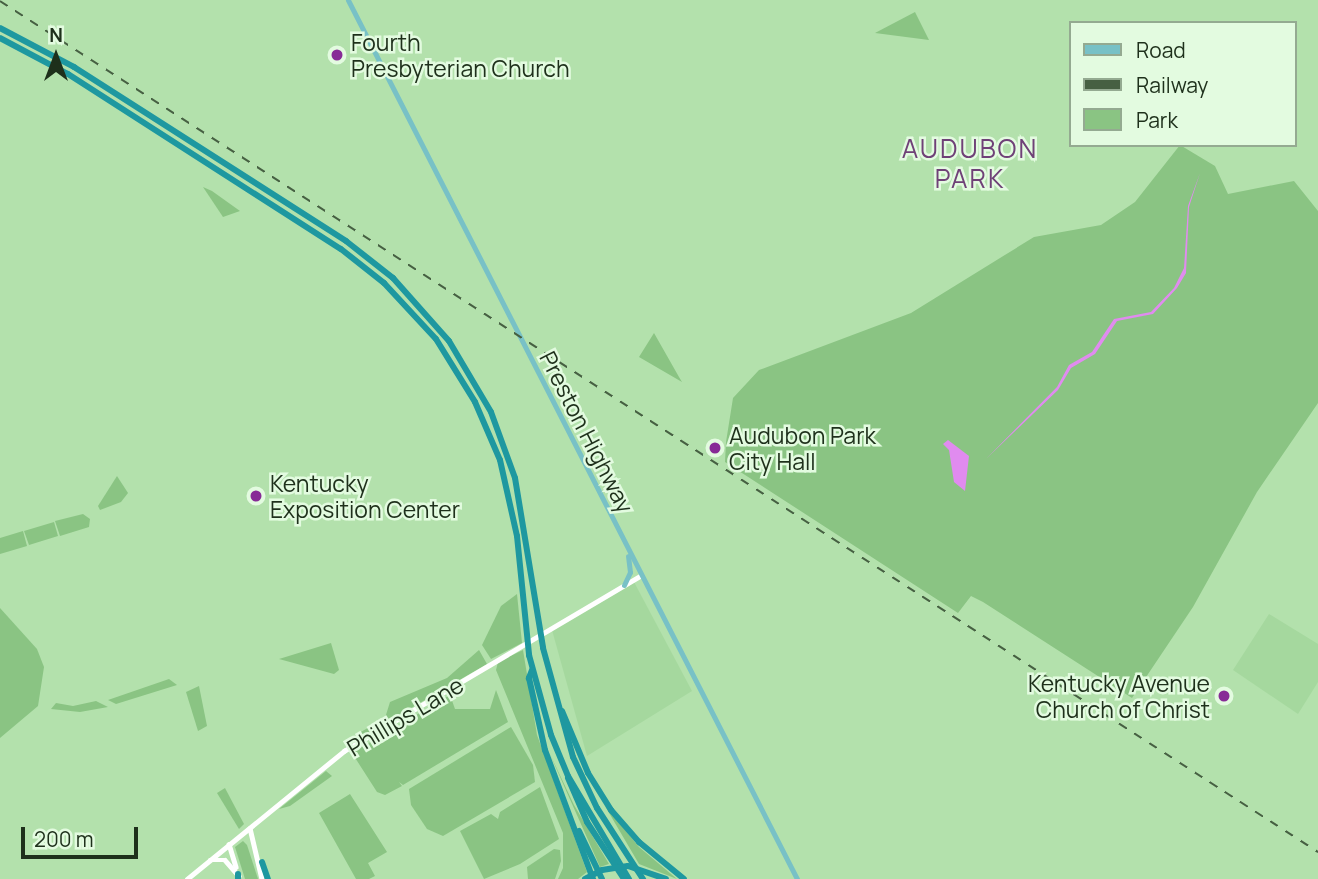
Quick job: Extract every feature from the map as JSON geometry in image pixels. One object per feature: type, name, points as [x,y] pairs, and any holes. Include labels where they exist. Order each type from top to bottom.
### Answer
[{"type":"highway","points":[[0,28],[74,67],[346,241],[393,278],[436,324],[471,375],[499,432],[515,478],[543,648],[579,770],[643,879]]},
{"type":"highway","points":[[0,38],[91,89],[341,249],[384,283],[426,327],[457,370],[484,421],[512,505],[532,670],[568,776],[587,822],[626,879]]},
{"type":"highway","points":[[532,670],[528,678],[541,737],[593,879]]},
{"type":"highway","points":[[556,697],[581,759],[606,804],[634,837],[684,879]]},
{"type":"highway","points":[[570,819],[602,879]]},
{"type":"highway","points":[[261,861],[268,879]]},
{"type":"highway","points":[[585,879],[603,870],[628,866],[666,879]]},
{"type":"main road","name":"Preston Highway","points":[[348,0],[797,879]]},
{"type":"main road","points":[[624,585],[630,572],[627,549]]},
{"type":"main road","name":"Phillips Lane","points":[[187,879],[362,740],[640,576]]},
{"type":"main road","points":[[250,828],[261,861],[262,879]]},
{"type":"main road","points":[[229,844],[239,877]]},
{"type":"main road","points":[[210,860],[225,860],[239,877]]},
{"type":"shaded area","points":[[1200,173],[1189,207],[1186,273],[1177,288],[1153,314],[1117,321],[1095,354],[1071,368],[1058,390],[986,459],[1057,387],[1069,365],[1092,352],[1114,319],[1151,312],[1174,288],[1184,268],[1188,206]]},
{"type":"shaded area","points":[[948,440],[969,456],[965,491],[954,482],[949,450],[943,444]]},
{"type":"shaded area","points":[[634,582],[692,691],[587,756],[552,630]]},
{"type":"shaded area","points":[[1269,614],[1318,644],[1318,682],[1298,714],[1233,670]]},
{"type":"green space","points":[[915,12],[929,40],[875,33]]},
{"type":"green space","points":[[1178,147],[1183,147],[1215,166],[1228,194],[1294,181],[1318,211],[1318,403],[1257,492],[1193,607],[1132,698],[971,596],[958,613],[725,462],[733,398],[759,370],[911,313],[1034,237],[1101,225],[1135,202]]},
{"type":"green space","points":[[203,187],[212,191],[240,211],[223,217]]},
{"type":"green space","points":[[654,333],[679,377],[682,382],[639,357]]},
{"type":"green space","points":[[117,476],[128,493],[121,502],[100,510],[98,506]]},
{"type":"green space","points":[[83,514],[90,519],[89,527],[60,536],[55,521]]},
{"type":"green space","points":[[54,522],[58,536],[29,545],[24,531]]},
{"type":"green space","points":[[23,531],[27,546],[0,554],[0,538]]},
{"type":"green space","points":[[517,594],[522,643],[491,659],[482,645],[501,606]]},
{"type":"green space","points":[[0,608],[37,649],[44,667],[38,706],[0,738]]},
{"type":"green space","points":[[331,643],[339,670],[334,674],[279,659]]},
{"type":"green space","points":[[479,650],[487,664],[349,744],[347,740],[385,718],[390,702],[447,678]]},
{"type":"green space","points":[[523,650],[537,735],[587,872],[578,879],[558,879],[563,868],[563,833],[496,670],[498,662]]},
{"type":"green space","points":[[169,679],[177,685],[116,704],[108,700]]},
{"type":"green space","points":[[199,686],[207,726],[198,731],[186,692]]},
{"type":"green space","points":[[496,690],[508,722],[403,785],[399,782],[402,786],[385,795],[377,792],[352,753],[450,695],[455,709],[490,709]]},
{"type":"green space","points":[[96,701],[108,707],[80,712],[51,709],[56,703],[73,706]]},
{"type":"green space","points":[[511,727],[533,765],[535,782],[443,836],[427,829],[411,805],[409,789]]},
{"type":"green space","points":[[549,752],[574,805],[609,864],[600,867]]},
{"type":"green space","points":[[326,771],[332,776],[290,806],[279,809]]},
{"type":"green space","points":[[540,787],[559,839],[520,864],[484,879],[460,831],[491,814],[498,819],[500,812]]},
{"type":"green space","points":[[225,788],[244,824],[239,829],[217,793]]},
{"type":"green space","points":[[350,794],[387,852],[368,863],[375,876],[369,879],[356,879],[319,813]]},
{"type":"green space","points":[[605,806],[639,847],[677,879],[639,864]]},
{"type":"green space","points":[[243,841],[247,845],[258,879],[245,879],[235,847]]},
{"type":"green space","points":[[554,849],[560,850],[561,861],[555,879],[528,879],[527,867]]},
{"type":"railway","points":[[0,1],[1318,852]]},
{"type":"place","name":"Fourth Presbyterian Church","points":[[337,55]]},
{"type":"place","name":"Audubon Park City Hall","points":[[715,448]]},
{"type":"place","name":"Kentucky Exposition Center","points":[[256,496]]},
{"type":"place","name":"Kentucky Avenue Church of Christ","points":[[1224,696]]},
{"type":"district","name":"AUDUBON PARK","points":[[970,164]]}]
